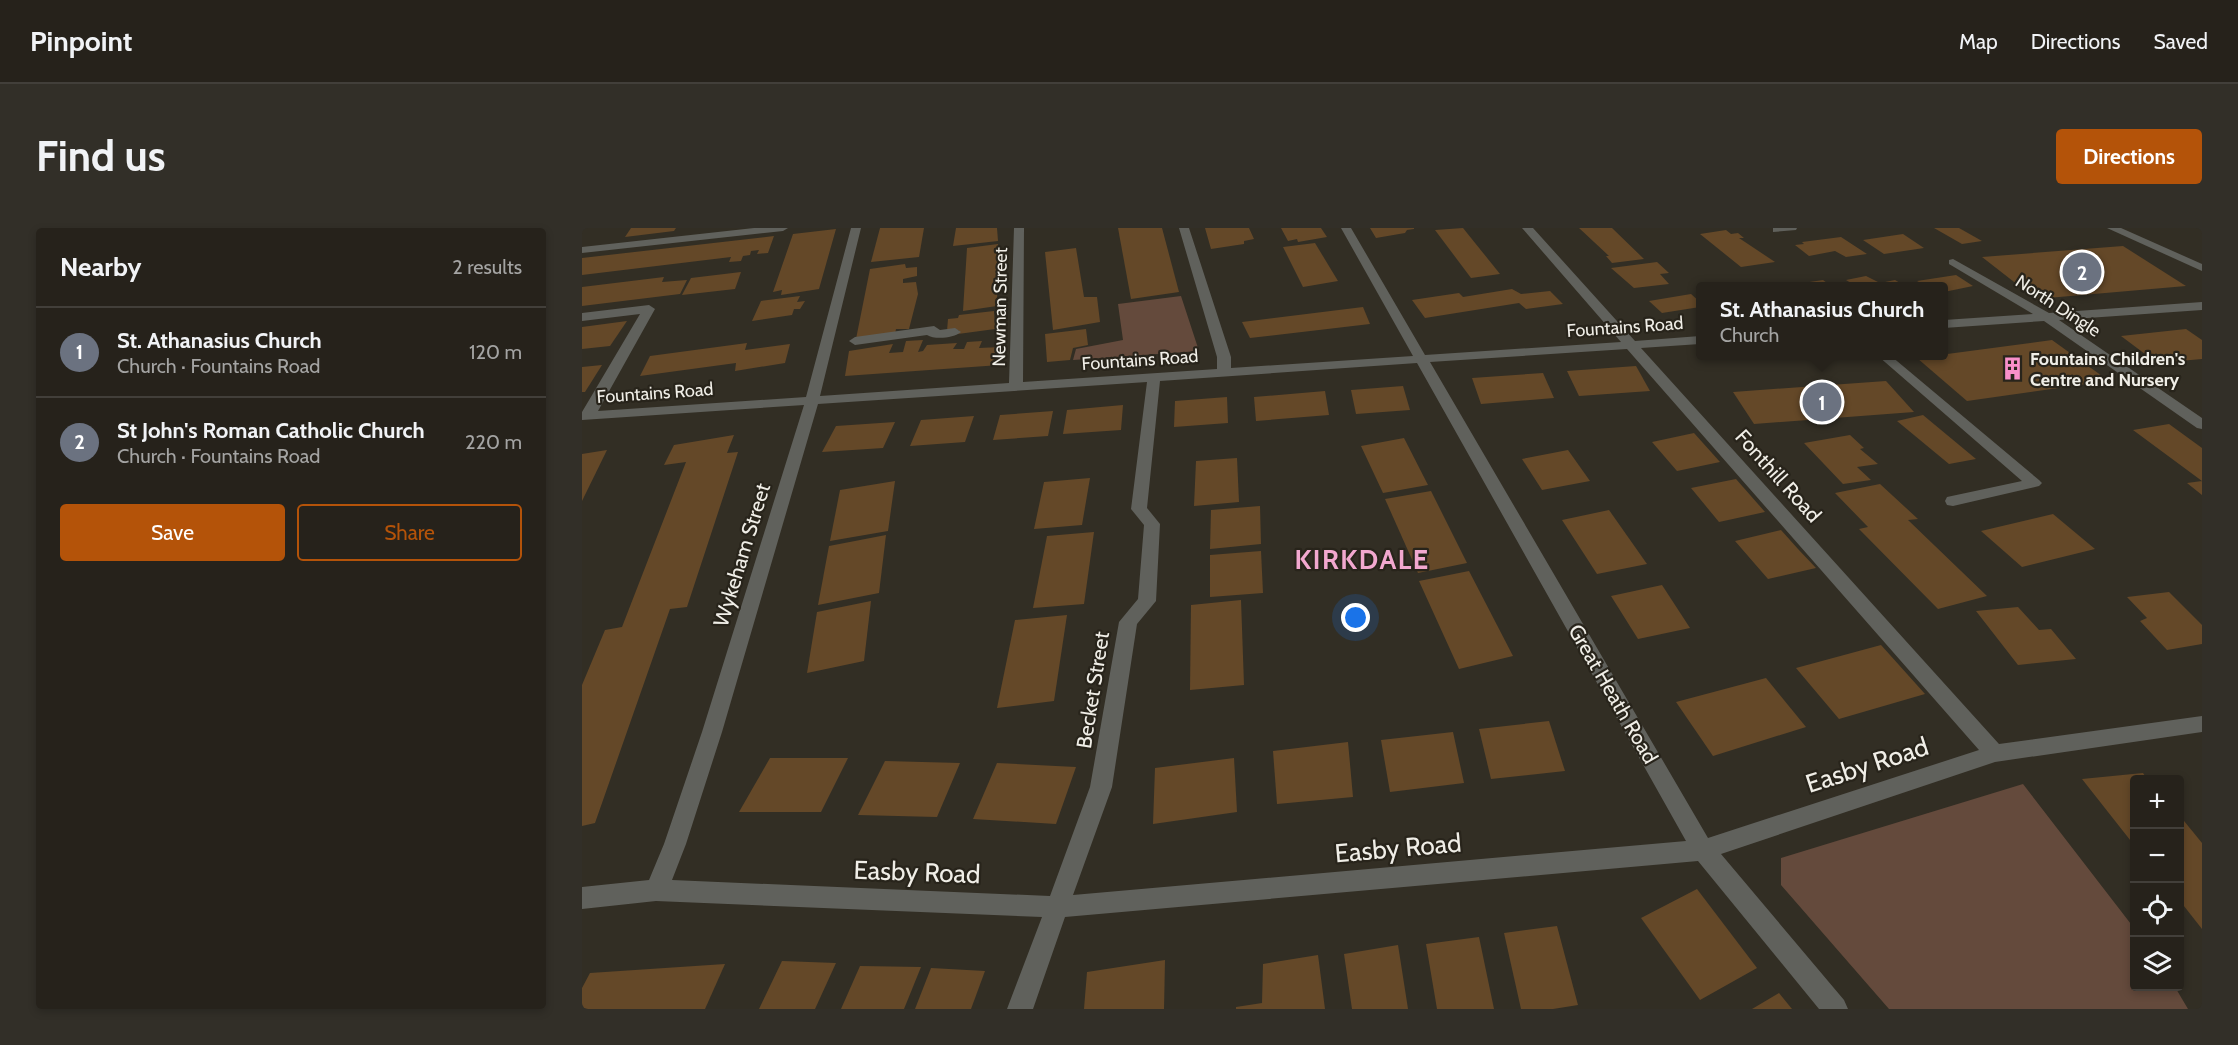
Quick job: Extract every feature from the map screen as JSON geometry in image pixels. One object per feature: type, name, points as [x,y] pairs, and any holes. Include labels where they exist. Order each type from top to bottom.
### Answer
[{"type":"street","points":[[582,250],[783,228]]},
{"type":"street","name":"Wykeham Street","points":[[656,890],[675,844],[712,732],[812,401],[856,228]]},
{"type":"street","name":"Newman Street","points":[[1016,387],[1019,228]]},
{"type":"street","points":[[1184,228],[1224,357],[1224,372]]},
{"type":"street","name":"Great Heath Road","points":[[1346,228],[1703,850],[1835,1009]]},
{"type":"street","name":"Fonthill Road","points":[[1527,228],[1633,344],[1995,753]]},
{"type":"street","points":[[1777,230],[1792,228]]},
{"type":"street","points":[[2112,228],[2202,268]]},
{"type":"street","name":"North Dingle","points":[[1953,262],[2047,317],[2202,425]]},
{"type":"street","points":[[1948,324],[2202,306]]},
{"type":"street","points":[[582,317],[649,309],[585,416]]},
{"type":"street","points":[[855,341],[934,330],[933,334],[955,332]]},
{"type":"street","name":"Fountains Road","points":[[585,416],[1696,340]]},
{"type":"street","points":[[1889,360],[2034,483],[1953,501]]},
{"type":"street","name":"Becket Street","points":[[1020,1009],[1101,787],[1128,622],[1147,601],[1152,524],[1139,509],[1155,377]]},
{"type":"street","name":"Easby Road","points":[[582,898],[656,890],[1058,907],[1703,850],[1995,753],[2202,724]]},
{"type":"shaded area","points":[[1181,296],[1199,351],[1073,360],[1076,349],[1123,340],[1118,304]]},
{"type":"shaded area","points":[[2023,784],[2130,923],[2130,991],[2177,991],[2188,1009],[1889,1009],[1781,885],[1781,858]]},
{"type":"building","points":[[631,228],[676,228],[674,231],[625,237]]},
{"type":"building","points":[[880,228],[924,228],[919,257],[871,262]]},
{"type":"building","points":[[956,228],[997,228],[998,241],[953,246]]},
{"type":"building","points":[[1118,228],[1162,228],[1179,292],[1131,299]]},
{"type":"building","points":[[1205,228],[1249,228],[1254,239],[1244,241],[1244,244],[1211,249]]},
{"type":"building","points":[[1281,228],[1321,228],[1327,237],[1298,242],[1297,239],[1288,241]]},
{"type":"building","points":[[1370,228],[1414,229],[1407,230],[1405,233],[1376,238]]},
{"type":"building","points":[[1463,228],[1500,274],[1471,278],[1435,230]]},
{"type":"building","points":[[1579,228],[1612,228],[1644,259],[1612,263],[1606,256],[1609,256]]},
{"type":"building","points":[[1934,228],[1959,228],[1982,241],[1962,244]]},
{"type":"building","points":[[836,229],[819,289],[781,295],[782,290],[773,292],[793,234]]},
{"type":"building","points":[[1726,230],[1731,234],[1738,233],[1744,238],[1739,238],[1775,262],[1741,267],[1700,234]]},
{"type":"building","points":[[1903,234],[1924,248],[1884,254],[1863,240]]},
{"type":"building","points":[[774,236],[768,253],[757,254],[759,250],[751,251],[750,255],[743,256],[741,261],[729,262],[731,257],[582,275],[582,258]]},
{"type":"building","points":[[1841,237],[1867,254],[1846,257],[1835,251],[1809,256],[1795,245],[1804,244],[1802,242]]},
{"type":"building","points":[[1315,243],[1338,281],[1303,287],[1283,247]]},
{"type":"building","points":[[998,244],[997,306],[963,311],[967,248]]},
{"type":"building","points":[[2123,246],[2186,286],[2036,299],[1982,257]]},
{"type":"building","points":[[1076,248],[1084,297],[1097,297],[1100,322],[1053,330],[1045,252]]},
{"type":"building","points":[[1657,262],[1669,273],[1660,274],[1669,284],[1634,288],[1611,268]]},
{"type":"building","points":[[905,264],[906,268],[917,267],[917,276],[903,279],[903,283],[916,282],[918,294],[909,329],[896,329],[895,334],[856,339],[870,269]]},
{"type":"building","points":[[741,272],[735,289],[682,295],[691,278]]},
{"type":"building","points":[[1956,275],[1973,286],[1948,291],[1948,282],[1917,281]]},
{"type":"building","points":[[1866,276],[1878,282],[1849,282],[1846,280]]},
{"type":"building","points":[[664,277],[662,282],[687,280],[680,294],[582,306],[582,287]]},
{"type":"building","points":[[1512,289],[1521,294],[1550,291],[1563,304],[1526,309],[1519,303],[1425,318],[1412,300],[1459,293],[1463,297]]},
{"type":"building","points":[[1691,294],[1696,298],[1696,308],[1662,313],[1649,301]]},
{"type":"building","points":[[800,296],[797,302],[805,301],[800,309],[794,309],[792,315],[752,321],[761,301]]},
{"type":"building","points":[[1363,307],[1370,324],[1250,338],[1242,322]]},
{"type":"building","points":[[994,311],[995,329],[958,334],[959,330],[947,331],[948,319],[958,318],[959,315]]},
{"type":"building","points":[[627,321],[610,346],[582,349],[582,327]]},
{"type":"building","points":[[1086,329],[1088,345],[1073,348],[1070,360],[1047,362],[1045,334]]},
{"type":"building","points":[[2186,329],[2202,340],[2202,359],[2157,363],[2121,336]]},
{"type":"building","points":[[923,340],[918,352],[923,351],[927,345],[957,343],[953,349],[964,349],[967,342],[982,341],[979,348],[1001,347],[1000,365],[845,376],[849,351],[893,344],[889,353],[903,352],[906,341]]},
{"type":"building","name":"Fountains Children's Centre and Nursery","points":[[2052,340],[2109,381],[1967,401],[1919,360],[1948,360],[1948,354]]},
{"type":"building","points":[[747,343],[745,350],[790,344],[785,363],[735,371],[736,363],[640,376],[650,356]]},
{"type":"building","points":[[602,365],[585,392],[582,392],[582,367]]},
{"type":"building","points":[[1636,366],[1650,391],[1579,396],[1567,371]]},
{"type":"building","points":[[1543,373],[1554,398],[1481,404],[1472,378]]},
{"type":"building","points":[[1886,381],[1914,412],[1754,424],[1733,392]]},
{"type":"building","points":[[1403,386],[1410,410],[1356,414],[1351,390]]},
{"type":"building","points":[[1325,391],[1329,415],[1256,421],[1254,397]]},
{"type":"building","points":[[1227,397],[1228,423],[1174,427],[1175,401]]},
{"type":"building","points":[[1123,405],[1121,430],[1063,434],[1067,410]]},
{"type":"building","points":[[1053,411],[1048,436],[993,440],[1000,415]]},
{"type":"building","points":[[1923,415],[1976,459],[1949,464],[1897,421]]},
{"type":"building","points":[[974,416],[965,442],[910,446],[921,420]]},
{"type":"building","points":[[895,422],[883,448],[822,452],[836,426]]},
{"type":"building","points":[[2169,424],[2202,448],[2202,481],[2133,430]]},
{"type":"building","points":[[1694,433],[1720,462],[1677,471],[1652,442]]},
{"type":"building","points":[[734,435],[727,453],[738,452],[687,607],[670,609],[595,823],[582,826],[582,685],[605,630],[622,627],[686,462],[664,465],[674,445]]},
{"type":"building","points":[[1850,435],[1864,448],[1860,449],[1878,464],[1857,467],[1871,480],[1843,484],[1804,443]]},
{"type":"building","points":[[1404,438],[1428,485],[1383,493],[1361,446]]},
{"type":"building","points":[[607,450],[582,501],[582,454]]},
{"type":"building","points":[[1568,450],[1590,481],[1542,490],[1522,459]]},
{"type":"building","points":[[1237,458],[1239,502],[1194,506],[1196,461]]},
{"type":"building","points":[[1090,478],[1082,525],[1034,529],[1044,482]]},
{"type":"building","points":[[1736,479],[1765,512],[1719,522],[1691,488]]},
{"type":"building","points":[[895,481],[888,531],[830,541],[840,490]]},
{"type":"building","points":[[2202,481],[2202,495],[2187,483]]},
{"type":"building","points":[[1880,484],[1918,519],[1908,520],[1987,596],[1938,609],[1859,529],[1868,527],[1835,493]]},
{"type":"building","points":[[1431,491],[1467,563],[1418,573],[1385,499]]},
{"type":"building","points":[[1260,506],[1261,544],[1210,549],[1211,510]]},
{"type":"building","points":[[1609,510],[1647,564],[1597,574],[1562,520]]},
{"type":"building","points":[[2053,514],[2095,549],[2022,567],[1981,531]]},
{"type":"building","points":[[1781,530],[1816,568],[1768,579],[1735,541]]},
{"type":"building","points":[[1094,532],[1084,604],[1033,608],[1047,536]]},
{"type":"building","points":[[886,535],[879,593],[818,605],[829,546]]},
{"type":"building","points":[[1261,551],[1263,593],[1210,597],[1210,555]]},
{"type":"building","points":[[1469,571],[1513,656],[1459,669],[1419,581]]},
{"type":"building","points":[[1662,585],[1690,628],[1638,639],[1611,596]]},
{"type":"building","points":[[2169,592],[2202,625],[2202,644],[2167,650],[2140,621],[2147,618],[2127,597]]},
{"type":"building","points":[[1241,600],[1244,685],[1190,690],[1191,605]]},
{"type":"building","points":[[871,601],[864,661],[807,673],[817,612]]},
{"type":"building","points":[[2018,607],[2039,630],[2051,629],[2076,659],[2018,665],[1976,611]]},
{"type":"building","points":[[1067,615],[1054,701],[997,708],[1015,620]]},
{"type":"building","points":[[1881,645],[1925,694],[1839,719],[1796,668]]},
{"type":"building","points":[[1766,678],[1806,727],[1713,756],[1676,702]]},
{"type":"building","points":[[1549,721],[1565,771],[1491,779],[1479,729]]},
{"type":"building","points":[[1453,732],[1464,783],[1390,792],[1381,740]]},
{"type":"building","points":[[1348,742],[1353,797],[1277,804],[1273,751]]},
{"type":"building","points":[[770,758],[848,758],[821,812],[739,812]]},
{"type":"building","points":[[1234,758],[1237,812],[1153,824],[1155,768]]},
{"type":"building","points":[[885,761],[960,763],[937,817],[858,815]]},
{"type":"building","points":[[997,763],[1076,767],[1056,824],[973,819]]},
{"type":"building","points":[[2143,773],[2144,775],[2130,775],[2130,840],[2082,779]]},
{"type":"building","points":[[2184,821],[2202,843],[2202,929],[2184,906]]},
{"type":"building","points":[[1697,889],[1757,968],[1700,1000],[1641,918]]},
{"type":"building","points":[[1557,926],[1578,1005],[1553,1009],[1521,1009],[1504,933]]},
{"type":"building","points":[[1479,937],[1494,1009],[1437,1009],[1426,944]]},
{"type":"building","points":[[1398,945],[1408,1009],[1352,1009],[1344,954]]},
{"type":"building","points":[[1318,955],[1325,1009],[1236,1009],[1236,1007],[1262,1003],[1263,964]]},
{"type":"building","points":[[1165,960],[1164,1009],[1084,1009],[1087,972]]},
{"type":"building","points":[[782,961],[836,963],[815,1009],[759,1009]]},
{"type":"building","points":[[725,964],[705,1009],[582,1009],[582,988],[590,973]]},
{"type":"building","points":[[860,966],[921,967],[904,1009],[841,1009]]},
{"type":"building","points":[[931,968],[985,971],[971,1009],[915,1009]]},
{"type":"building","points":[[1779,993],[1792,1009],[1752,1009]]},
{"type":"place","name":"St John's Roman Catholic Church","points":[[2082,272]]},
{"type":"place","name":"Fountains Children's Centre and Nursery","points":[[2012,369]]},
{"type":"place","name":"St. Athanasius Church","points":[[1822,402]]},
{"type":"district","name":"KIRKDALE","points":[[1362,560]]}]
